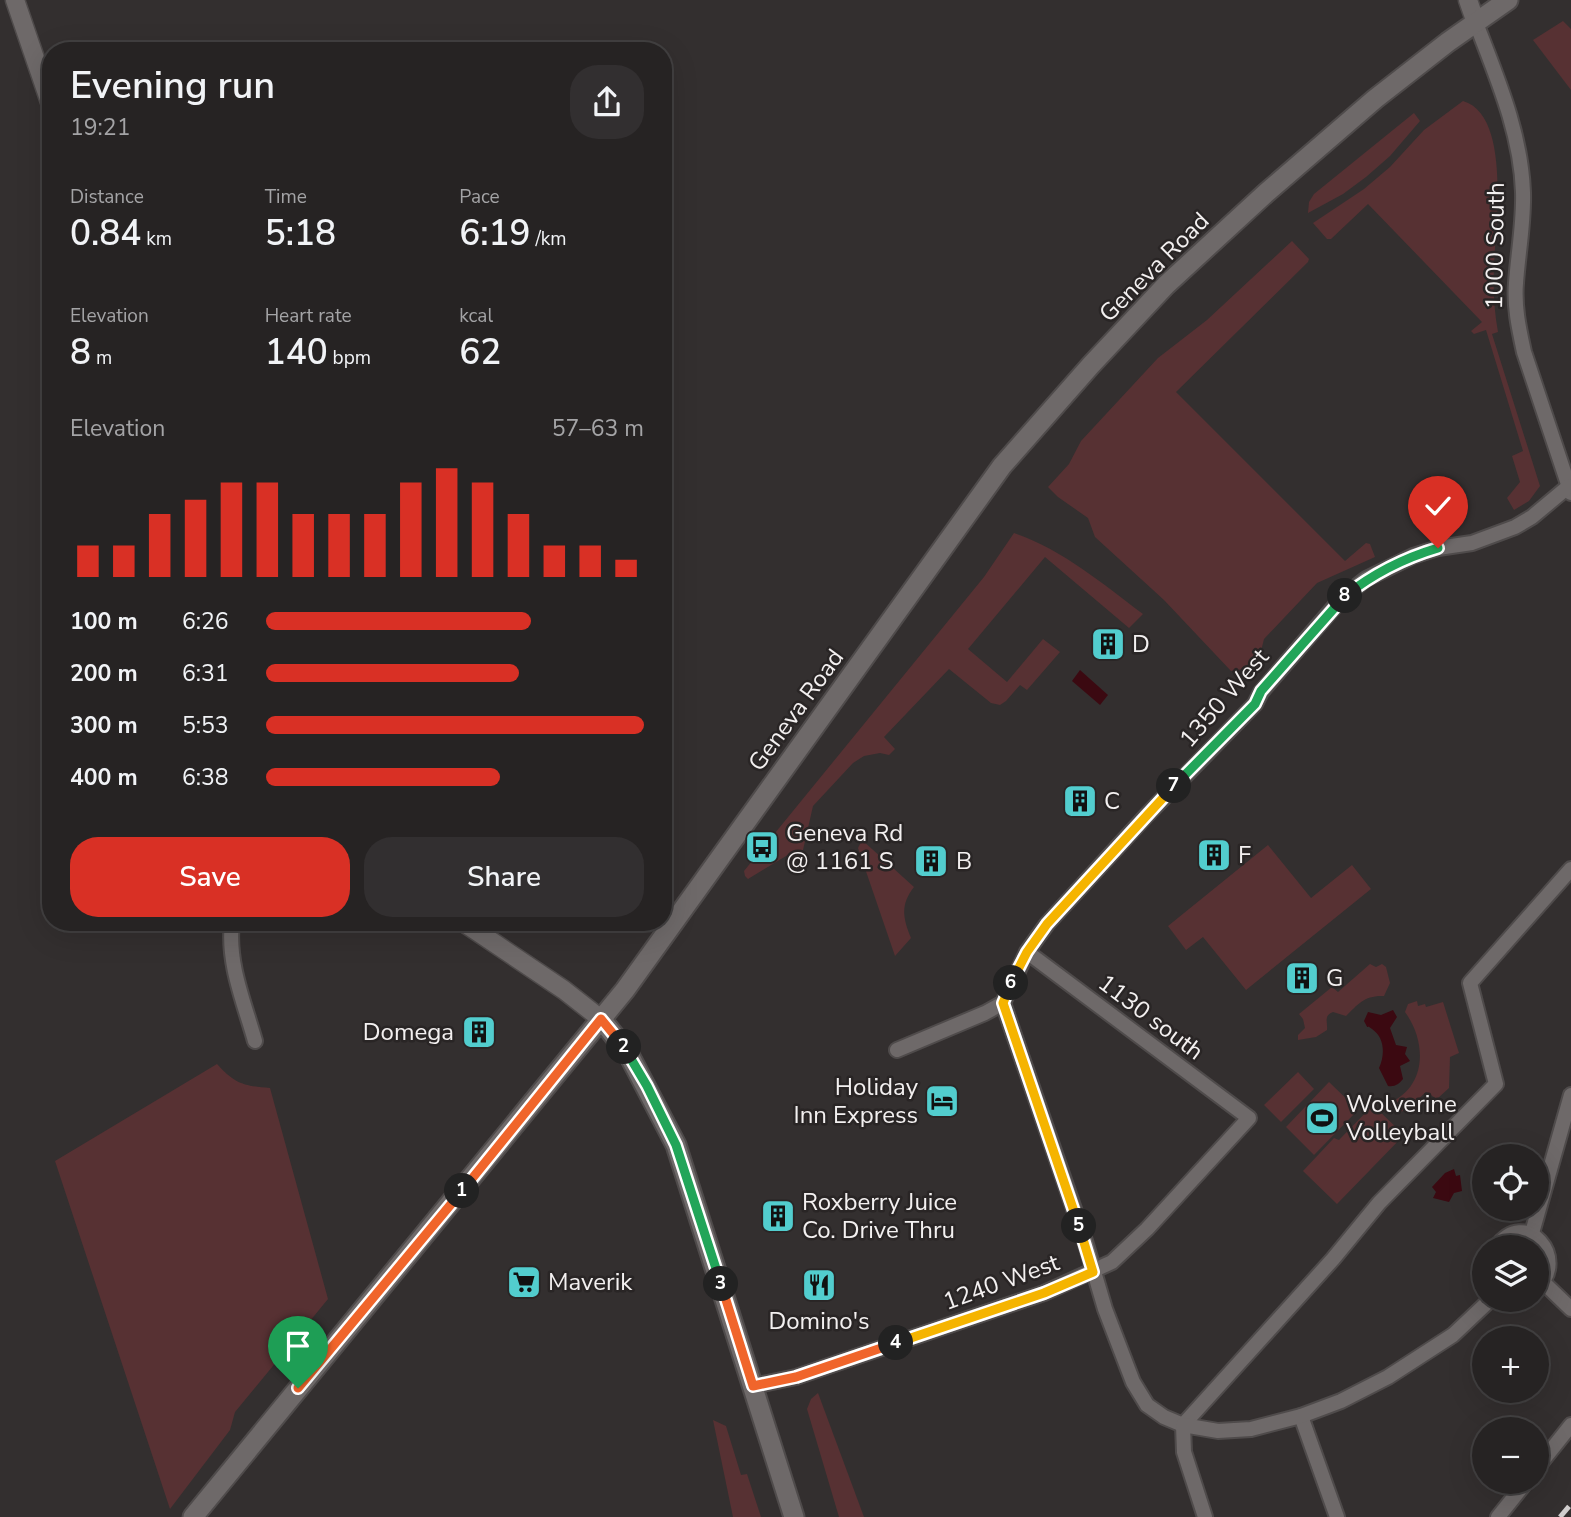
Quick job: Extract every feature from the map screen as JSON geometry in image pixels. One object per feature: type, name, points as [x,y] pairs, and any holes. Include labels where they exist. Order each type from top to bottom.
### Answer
[{"type":"main road","name":"Geneva Road","points":[[672,925],[981,494],[1073,385],[1166,285],[1266,193],[1375,99],[1508,0]]},
{"type":"main road","name":"Geneva Road","points":[[193,1517],[625,990],[667,931]]},
{"type":"main road","points":[[601,1019],[628,1053],[676,1145],[794,1517]]},
{"type":"street","points":[[15,0],[42,79]]},
{"type":"street","name":"1000 South","points":[[1468,0],[1510,116],[1521,165],[1523,196],[1516,285],[1519,330],[1570,489]]},
{"type":"street","name":"1350 West","points":[[1003,1003],[1027,952],[1047,924],[1146,816],[1255,704],[1261,691],[1342,598],[1366,579],[1413,556],[1438,548],[1472,543],[1515,527],[1570,489]]},
{"type":"street","points":[[1205,1517],[1184,1452],[1182,1425],[1379,1203],[1496,1084],[1470,983],[1571,869]]},
{"type":"street","points":[[231,931],[234,971],[256,1041]]},
{"type":"street","points":[[476,931],[564,990],[601,1019]]},
{"type":"street","name":"1130 south","points":[[1027,952],[1249,1118]]},
{"type":"street","points":[[897,1050],[1003,1003],[1093,1272],[1133,1382],[1147,1405],[1164,1418],[1182,1425],[1218,1431],[1251,1429],[1301,1416],[1341,1401],[1388,1377],[1453,1335],[1477,1312]]},
{"type":"street","points":[[1532,1233],[1571,1095]]},
{"type":"street","name":"1240 West","points":[[753,1386],[808,1373],[1044,1293],[1112,1262],[1147,1229],[1249,1118]]},
{"type":"street","points":[[1509,1235],[1535,1235]]},
{"type":"street","points":[[1549,1248],[1552,1265],[1549,1270]]},
{"type":"street","points":[[1549,1293],[1571,1309]]},
{"type":"street","points":[[1301,1416],[1337,1517]]},
{"type":"street","points":[[1549,1453],[1571,1425]]},
{"type":"street","points":[[1498,1517],[1516,1494]]},
{"type":"shaded area","points":[[1563,21],[1571,29],[1571,90],[1533,40]]},
{"type":"shaded area","points":[[1463,101],[1478,111],[1489,127],[1495,150],[1498,201],[1494,291],[1498,332],[1492,334],[1540,486],[1529,501],[1514,510],[1507,498],[1520,482],[1512,456],[1523,451],[1486,330],[1474,334],[1471,331],[1482,322],[1368,204],[1331,239],[1327,239],[1313,223],[1364,189],[1390,167],[1424,130]]},
{"type":"shaded area","points":[[1414,113],[1420,121],[1390,156],[1343,194],[1308,213],[1309,202],[1314,194]]},
{"type":"shaded area","points":[[1292,241],[1309,259],[1308,262],[1176,392],[1345,561],[1366,543],[1370,544],[1375,557],[1317,583],[1264,639],[1259,659],[1250,668],[1231,671],[1164,600],[1095,537],[1088,518],[1048,487],[1069,464],[1081,441],[1158,358],[1207,320]]},
{"type":"shaded area","points":[[1014,533],[1065,558],[1143,614],[1129,628],[1045,557],[968,649],[1007,682],[1043,639],[1060,652],[1027,690],[1020,685],[1000,705],[991,703],[949,669],[884,737],[895,749],[889,755],[880,753],[864,756],[853,763],[813,806],[803,850],[786,856],[748,879],[744,871],[984,577]]},
{"type":"shaded area","points":[[1080,670],[1108,695],[1100,705],[1072,681]]},
{"type":"shaded area","points":[[862,840],[914,887],[906,900],[904,912],[911,938],[895,956],[858,848]]},
{"type":"shaded area","points":[[1268,845],[1311,898],[1352,865],[1371,889],[1246,990],[1203,937],[1186,950],[1168,926]]},
{"type":"shaded area","points":[[1370,964],[1376,967],[1382,964],[1386,967],[1390,983],[1384,996],[1367,999],[1346,1016],[1333,1012],[1327,1017],[1327,1030],[1316,1037],[1298,1040],[1298,1035],[1305,1028],[1299,1014],[1332,987],[1338,992]]},
{"type":"shaded area","points":[[1417,1001],[1418,1006],[1425,1004],[1426,1007],[1443,1002],[1459,1053],[1450,1057],[1449,1088],[1437,1099],[1426,1092],[1406,1110],[1397,1113],[1389,1103],[1402,1096],[1411,1086],[1420,1063],[1417,1037],[1405,1012],[1408,1004]]},
{"type":"shaded area","points":[[1393,1010],[1397,1017],[1390,1028],[1396,1045],[1407,1047],[1405,1054],[1410,1061],[1400,1066],[1403,1079],[1397,1085],[1388,1086],[1379,1068],[1383,1052],[1382,1042],[1364,1021],[1368,1012],[1381,1015]]},
{"type":"shaded area","points":[[217,1064],[240,1083],[270,1088],[328,1299],[235,1412],[230,1430],[170,1509],[55,1161]]},
{"type":"shaded area","points":[[1298,1072],[1314,1089],[1281,1122],[1264,1105]]},
{"type":"shaded area","name":"Wolverine Volleyball","points":[[1329,1082],[1358,1110],[1314,1155],[1286,1127]]},
{"type":"shaded area","points":[[1373,1105],[1404,1135],[1337,1204],[1303,1171],[1334,1138],[1339,1140]]},
{"type":"shaded area","points":[[1454,1169],[1456,1176],[1460,1175],[1462,1191],[1454,1193],[1449,1202],[1433,1198],[1436,1192],[1432,1187],[1445,1173]]},
{"type":"shaded area","points":[[818,1393],[864,1517],[839,1517],[807,1409],[811,1399]]},
{"type":"shaded area","points":[[713,1420],[726,1426],[741,1475],[747,1474],[761,1517],[733,1517]]},
{"type":"railway","points":[[1560,1517],[1571,1504]]},
{"type":"place","name":"D","points":[[1108,644]]},
{"type":"place","name":"C","points":[[1080,801]]},
{"type":"place","name":"Geneva Rd @ 1161 S","points":[[762,847]]},
{"type":"place","name":"F","points":[[1214,855]]},
{"type":"place","name":"B","points":[[931,861]]},
{"type":"place","name":"G","points":[[1302,978]]},
{"type":"place","name":"Domega","points":[[479,1032]]},
{"type":"place","name":"Holiday Inn Express","points":[[942,1101]]},
{"type":"place","name":"Wolverine Volleyball","points":[[1322,1118]]},
{"type":"place","name":"Roxberry Juice Co. Drive Thru","points":[[778,1216]]},
{"type":"place","name":"Maverik","points":[[524,1282]]},
{"type":"place","name":"Domino's","points":[[819,1285]]},
{"type":"route","points":[[298,1388],[601,1019],[628,1053],[676,1145],[753,1386],[796,1377],[1044,1293],[1093,1272],[1085,1241],[1003,1003],[1012,981],[1027,952],[1047,924],[1146,816],[1255,704],[1261,691],[1342,598],[1366,579],[1413,556],[1438,548]]}]
